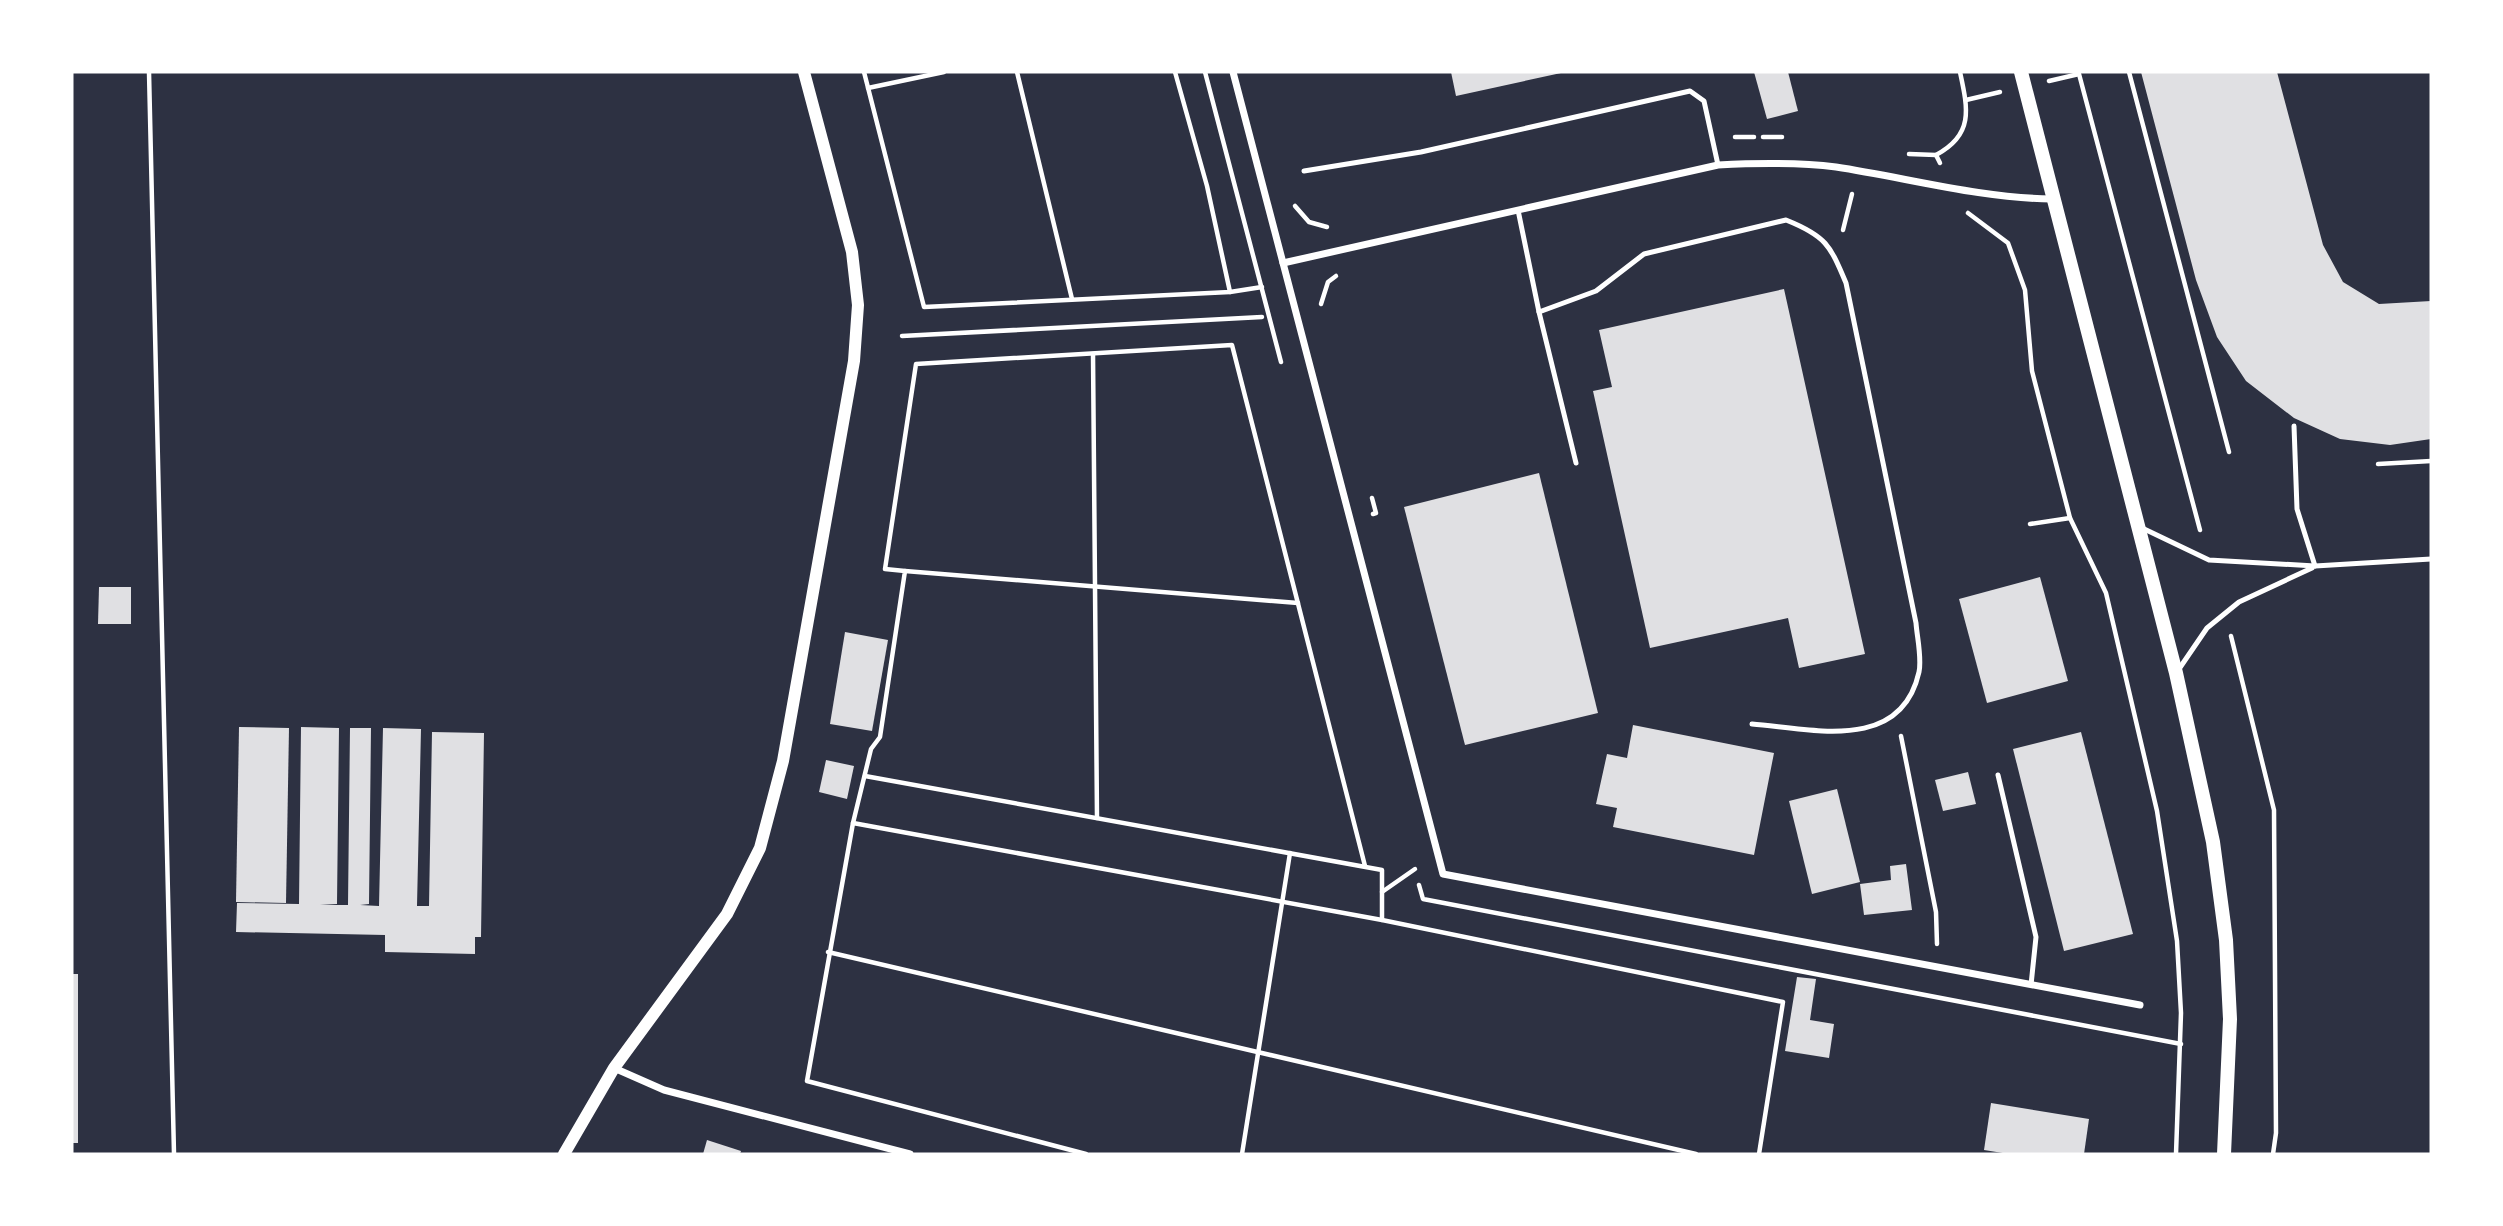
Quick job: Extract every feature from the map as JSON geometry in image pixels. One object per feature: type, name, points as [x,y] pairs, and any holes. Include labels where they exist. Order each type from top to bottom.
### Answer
[{"type":"main road","points":[[2021,72],[2176,673],[2213,842],[2226,940],[2230,1019],[2224,1154]]},
{"type":"street","points":[[564,1154],[614,1068],[727,914],[760,848],[783,761],[854,361],[858,305],[852,252],[804,72]]},
{"type":"street","points":[[1233,72],[1443,874],[2140,1005]]},
{"type":"street","points":[[1283,263],[1718,165],[1783,162],[1822,166],[2007,198],[2052,199]]},
{"type":"street","points":[[614,1068],[664,1090],[910,1154]]},
{"type":"lane","points":[[1304,171],[1421,152],[1690,91],[1704,101],[1718,165]]},
{"type":"lane","points":[[1518,210],[1539,312],[1576,463]]},
{"type":"lane","points":[[1539,312],[1596,291],[1644,254],[1786,220],[1808,229],[1830,246],[1846,283],[1916,623],[1919,671],[1905,703],[1883,724],[1855,732],[1752,724]]},
{"type":"lane","points":[[2294,426],[2297,509],[2315,566]]},
{"type":"lane","points":[[2138,526],[2208,560],[2315,566],[2431,559]]},
{"type":"lane","points":[[2176,673],[2207,628],[2239,603],[2315,566]]},
{"type":"lane","points":[[1997,775],[2036,937],[2031,985]]},
{"type":"path","points":[[149,72],[174,1154]]},
{"type":"path","points":[[864,72],[924,307],[1230,292],[1262,287]]},
{"type":"path","points":[[868,88],[944,72]]},
{"type":"path","points":[[1017,72],[1072,299]]},
{"type":"path","points":[[1175,72],[1207,186],[1230,292]]},
{"type":"path","points":[[1205,72],[1283,366]]},
{"type":"path","points":[[1896,153],[1936,155],[1955,145],[1966,125],[1966,100],[1960,72]]},
{"type":"path","points":[[2129,72],[2230,452]]},
{"type":"path","points":[[1713,141],[1735,137],[1788,138]]},
{"type":"path","points":[[1936,155],[1970,218]]},
{"type":"path","points":[[1840,192],[1865,197]]},
{"type":"path","points":[[1830,246],[1842,232],[1852,194]]},
{"type":"path","points":[[1292,195],[1296,208],[1309,222],[1327,228],[1340,225]]},
{"type":"path","points":[[1957,215],[1970,218],[1993,230],[2008,243],[2025,290],[2032,371],[2070,518],[2106,593],[2157,811],[2177,941],[2181,1044],[2176,1154]]},
{"type":"path","points":[[1321,312],[1321,297],[1328,282],[1338,274]]},
{"type":"path","points":[[902,336],[1262,317]]},
{"type":"path","points":[[1298,603],[885,569],[916,364],[1232,345],[1298,603],[1365,866]]},
{"type":"path","points":[[1093,354],[1097,818]]},
{"type":"path","points":[[2378,464],[2431,461]]},
{"type":"path","points":[[1350,520],[1376,513],[1369,487]]},
{"type":"path","points":[[2029,524],[2070,518]]},
{"type":"path","points":[[905,571],[880,737],[871,749],[853,823],[807,1081],[1086,1154]]},
{"type":"path","points":[[1896,711],[1936,912],[1937,967]]},
{"type":"path","points":[[865,776],[1382,870],[1382,920]]},
{"type":"path","points":[[853,823],[1382,920],[1783,1002],[1759,1154]]},
{"type":"path","points":[[1242,1154],[1290,853]]},
{"type":"path","points":[[1412,856],[1423,899],[2181,1044]]},
{"type":"path","points":[[1382,892],[1415,869]]},
{"type":"path","points":[[828,952],[1696,1154]]},
{"type":"building","points":[[1451,72],[1561,72],[1561,73],[1456,96]]},
{"type":"building","points":[[1754,72],[1788,72],[1798,111],[1767,119]]},
{"type":"building","points":[[2141,72],[2277,72],[2323,245],[2343,282],[2379,304],[2431,301],[2431,439],[2390,445],[2340,439],[2294,418],[2246,381],[2217,337],[2196,280]]},
{"type":"building","points":[[1784,289],[1865,654],[1799,668],[1788,618],[1650,648],[1593,391],[1612,387],[1599,330]]},
{"type":"building","points":[[1539,473],[1598,713],[1465,745],[1404,507]]},
{"type":"building","points":[[2040,577],[2068,681],[1987,703],[1959,599]]},
{"type":"building","points":[[99,587],[131,587],[131,624],[98,624]]},
{"type":"building","points":[[845,632],[888,640],[872,731],[830,724]]},
{"type":"building","points":[[1633,725],[1774,753],[1754,855],[1613,827],[1617,808],[1596,804],[1607,754],[1627,758]]},
{"type":"building","points":[[239,727],[289,728],[286,903],[236,902]]},
{"type":"building","points":[[301,727],[339,728],[337,904],[320,905],[348,905],[350,728],[371,728],[369,904],[360,905],[379,906],[383,728],[421,729],[417,906],[429,906],[432,732],[484,733],[481,937],[475,937],[475,954],[385,952],[385,935],[236,932],[237,903],[299,904]]},
{"type":"building","points":[[2081,732],[2133,934],[2064,951],[2013,749]]},
{"type":"building","points":[[826,760],[854,766],[847,799],[819,792]]},
{"type":"building","points":[[1968,772],[1976,804],[1943,811],[1935,780]]},
{"type":"building","points":[[1837,789],[1860,882],[1812,894],[1789,801]]},
{"type":"building","points":[[1906,864],[1912,910],[1864,915],[1860,884],[1891,880],[1890,866]]},
{"type":"building","points":[[72,974],[78,974],[78,1143],[72,1143]]},
{"type":"building","points":[[1797,977],[1816,979],[1810,1020],[1834,1024],[1829,1058],[1785,1051]]},
{"type":"building","points":[[1991,1103],[2089,1119],[2084,1154],[2009,1154],[1984,1150]]},
{"type":"building","points":[[707,1140],[741,1151],[740,1154],[703,1154]]}]
